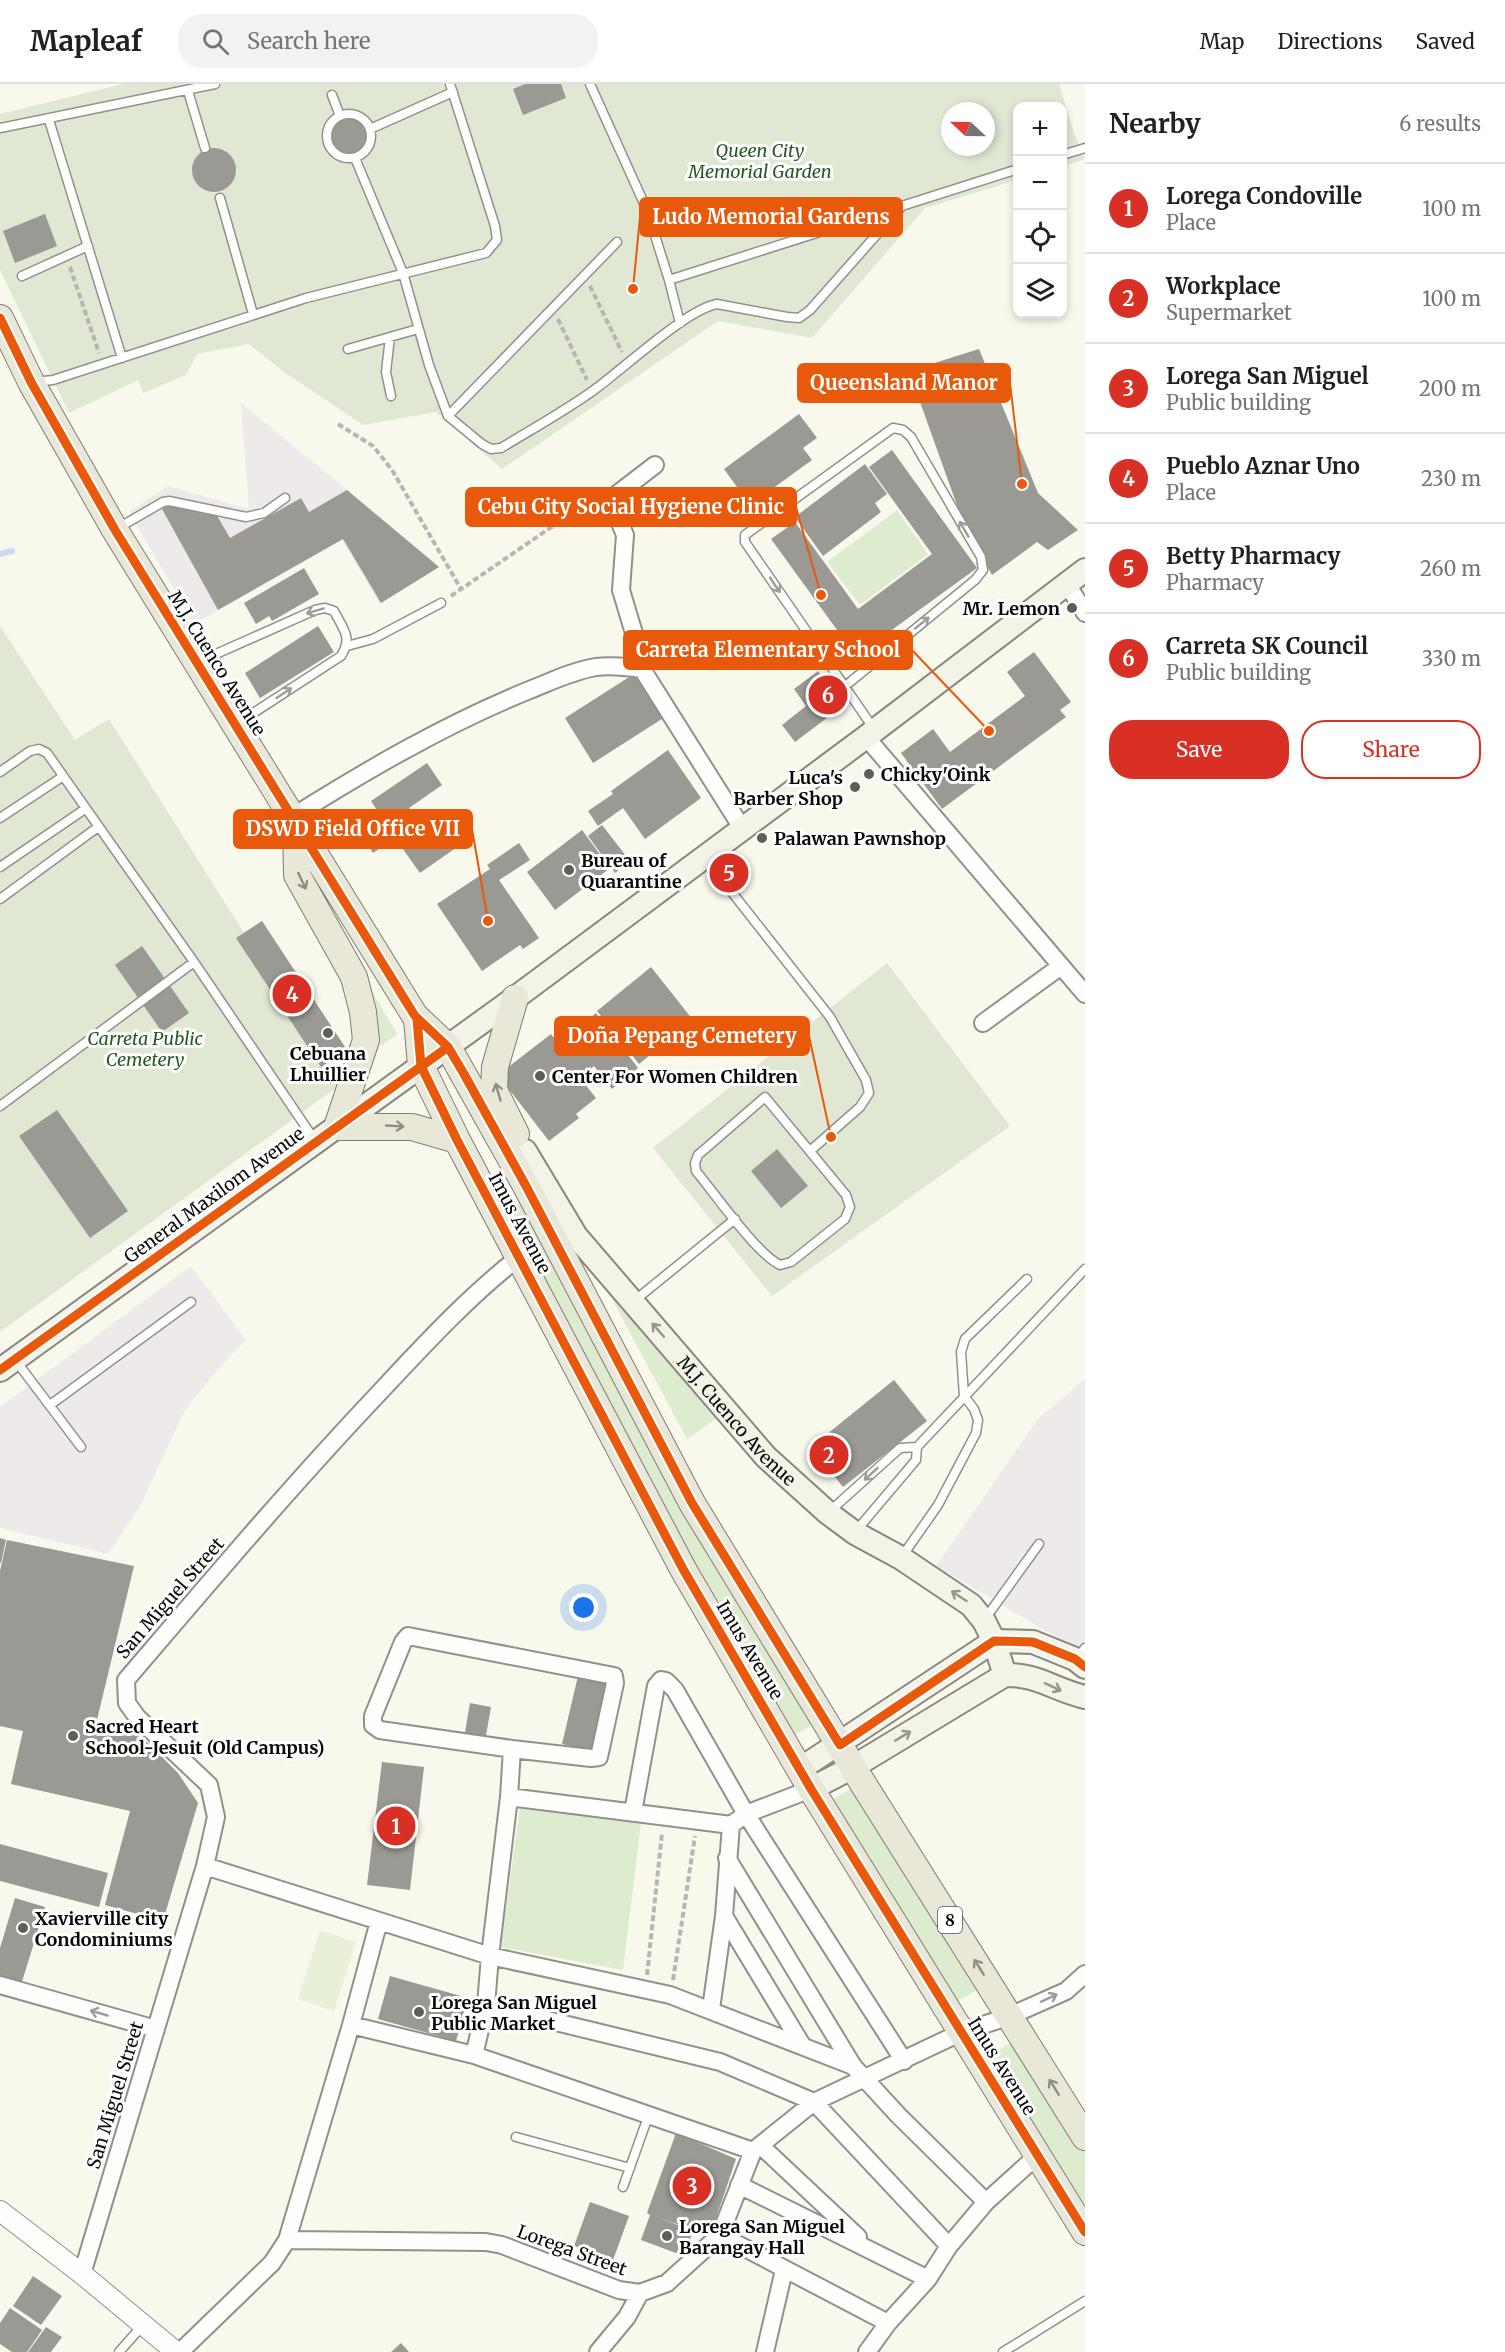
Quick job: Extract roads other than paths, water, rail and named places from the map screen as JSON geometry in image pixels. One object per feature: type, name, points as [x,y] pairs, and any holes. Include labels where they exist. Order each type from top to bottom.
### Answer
[{"type":"main road","name":"M.J. Cuenco Avenue","points":[[0,318],[31,382],[115,530],[417,1019],[448,1047]]},
{"type":"main road","name":"General Maxilom Avenue","points":[[7,1364],[515,998],[1085,570]]},
{"type":"main road","points":[[294,821],[297,875],[354,977],[363,1012],[366,1040],[337,1127],[412,1127],[457,1140]]},
{"type":"main road","points":[[515,998],[495,1067],[494,1090],[525,1151],[529,1167],[526,1186]]},
{"type":"main road","name":"M.J. Cuenco Avenue","points":[[417,1019],[421,1066]]},
{"type":"main road","name":"Imus Avenue","points":[[448,1047],[526,1186],[692,1503],[853,1767],[1085,2137]]},
{"type":"main road","name":"Imus Avenue","points":[[421,1066],[457,1140],[683,1569],[805,1779],[1085,2232]]},
{"type":"main road","name":"M.J. Cuenco Avenue","points":[[525,1151],[576,1236],[766,1457],[828,1513],[855,1533],[901,1558],[971,1605],[984,1621],[994,1641],[1005,1675]]},
{"type":"main road","points":[[805,1779],[840,1745],[994,1641],[1033,1642],[1082,1658]]},
{"type":"main road","points":[[805,1779],[853,1767],[1005,1675],[1031,1677],[1068,1693],[1085,1697]]},
{"type":"street","points":[[655,465],[612,498],[625,535],[621,590],[639,650],[642,669],[742,828]]},
{"type":"street","points":[[1067,584],[1085,613]]},
{"type":"street","points":[[294,821],[351,781],[441,730],[508,699],[576,671],[599,667],[642,669]]},
{"type":"street","points":[[870,733],[1085,994]]},
{"type":"street","points":[[984,1023],[1061,966]]},
{"type":"street","name":"San Miguel Street","points":[[82,2274],[205,1866],[216,1817],[209,1785],[137,1717],[127,1703],[126,1680],[309,1466],[452,1316],[489,1281],[519,1257]]},
{"type":"street","points":[[408,1636],[614,1676],[615,1683],[599,1756],[591,1758],[512,1749],[380,1730],[373,1725],[373,1716],[403,1642],[408,1636]]},
{"type":"street","points":[[633,1812],[656,1686],[661,1680],[666,1681],[675,1690],[746,1814],[903,2061]]},
{"type":"street","points":[[474,2055],[486,2005],[509,1797],[512,1749]]},
{"type":"street","points":[[509,1797],[731,1825],[746,1814],[780,1800],[805,1779]]},
{"type":"street","points":[[711,2009],[724,1916],[731,1825]]},
{"type":"street","points":[[727,1858],[859,2072],[898,2115],[986,2202]]},
{"type":"street","points":[[205,1866],[490,1956],[670,1995],[802,2045],[859,2072]]},
{"type":"street","points":[[724,1916],[802,2045]]},
{"type":"street","points":[[0,2211],[178,2352],[272,2263],[287,2240],[379,1922]]},
{"type":"street","name":"Lorega Street","points":[[287,2240],[486,2242],[501,2245],[619,2290],[640,2293],[667,2283],[720,2235],[739,2185],[757,2148],[814,2102],[859,2072],[903,2061],[962,2032],[1010,2016],[1066,1991],[1085,1974]]},
{"type":"street","points":[[0,1985],[156,2028]]},
{"type":"street","points":[[486,2005],[720,2062],[814,2102],[949,2246]]},
{"type":"street","points":[[351,2025],[474,2055],[757,2148],[870,2248]]},
{"type":"street","points":[[867,2352],[888,2323],[928,2279],[949,2246],[986,2202],[1038,2155]]},
{"type":"street","points":[[739,2185],[870,2248],[928,2279]]},
{"type":"street","points":[[720,2235],[888,2323]]},
{"type":"street","points":[[765,2352],[784,2270]]},
{"type":"street","points":[[598,2352],[627,2317],[640,2293]]},
{"type":"lane","points":[[0,128],[49,120],[215,84]]},
{"type":"lane","points":[[590,84],[646,210],[669,280],[680,323]]},
{"type":"lane","points":[[31,382],[53,380],[253,315],[403,273],[486,253],[497,240],[495,226],[451,88],[370,129]]},
{"type":"lane","points":[[188,91],[205,147]]},
{"type":"lane","points":[[332,95],[340,116]]},
{"type":"lane","points":[[354,114],[361,117],[370,129],[370,143],[367,149],[355,158],[341,156],[330,147],[328,140],[330,126],[340,116],[354,114]]},
{"type":"lane","points":[[49,120],[122,358]]},
{"type":"lane","points":[[1067,153],[1085,148]]},
{"type":"lane","points":[[355,158],[403,273],[418,329],[448,416],[491,449],[501,448],[592,392],[680,323],[706,306],[717,304],[799,318],[810,310],[902,206]]},
{"type":"lane","points":[[669,280],[1013,170]]},
{"type":"lane","points":[[220,198],[253,315]]},
{"type":"lane","points":[[448,416],[617,242]]},
{"type":"lane","points":[[22,276],[66,254],[88,246]]},
{"type":"lane","points":[[348,349],[418,329]]},
{"type":"lane","points":[[390,337],[386,372],[391,396]]},
{"type":"lane","points":[[844,687],[975,580],[983,570],[981,557],[911,437],[903,430],[893,428],[745,535],[745,542],[844,687],[870,733]]},
{"type":"lane","points":[[115,530],[163,502],[169,501],[246,517],[264,513],[285,498]]},
{"type":"lane","points":[[347,646],[373,639],[441,603]]},
{"type":"lane","points":[[197,662],[315,610],[325,608],[334,611],[347,636],[347,646],[341,656],[235,725]]},
{"type":"lane","points":[[0,772],[30,751],[39,749],[46,753],[194,962],[316,1142]]},
{"type":"lane","points":[[0,819],[62,777]]},
{"type":"lane","points":[[0,867],[85,808]]},
{"type":"lane","points":[[0,899],[98,827]]},
{"type":"lane","points":[[704,856],[830,1017],[866,1080],[869,1093],[860,1107],[810,1151]]},
{"type":"lane","points":[[0,1106],[194,962]]},
{"type":"lane","points":[[765,1097],[810,1151],[846,1196],[850,1207],[845,1219],[791,1262],[780,1265],[770,1260],[735,1219],[696,1171],[695,1163],[698,1155],[765,1097]]},
{"type":"lane","points":[[634,1302],[735,1219]]},
{"type":"lane","points":[[855,1533],[916,1460],[917,1447],[1085,1269]]},
{"type":"lane","points":[[901,1558],[938,1505],[976,1433],[978,1420],[974,1409],[964,1396],[961,1352],[965,1339],[1027,1279]]},
{"type":"lane","points":[[50,1405],[191,1302]]},
{"type":"lane","points":[[7,1364],[50,1405],[81,1447]]},
{"type":"lane","points":[[828,1513],[900,1448],[917,1447]]},
{"type":"lane","points":[[984,1621],[1039,1544]]},
{"type":"lane","points":[[623,2187],[649,2114]]},
{"type":"lane","points":[[516,2137],[630,2168]]},
{"type":"lane","points":[[1003,2352],[1085,2301]]},
{"type":"lane","points":[[119,2352],[143,2324]]},
{"type":"waterway","points":[[0,554],[12,551]]},
{"type":"place","name":"Ludo Memorial Gardens","points":[[633,289]]},
{"type":"place","name":"Queensland Manor","points":[[1022,484]]},
{"type":"place","name":"Cebu City Social Hygiene Clinic","points":[[821,595]]},
{"type":"place","name":"Mr. Lemon","points":[[1072,608]]},
{"type":"place","name":"Carreta SK Council","points":[[828,695]]},
{"type":"place","name":"Carreta Elementary School","points":[[989,731]]},
{"type":"place","name":"Chicky'Oink","points":[[869,774]]},
{"type":"place","name":"Luca's Barber Shop","points":[[855,787]]},
{"type":"place","name":"Palawan Pawnshop","points":[[762,838]]},
{"type":"place","name":"Bureau of Quarantine","points":[[569,870]]},
{"type":"place","name":"Betty Pharmacy","points":[[729,873]]},
{"type":"place","name":"DSWD Field Office VII","points":[[488,921]]},
{"type":"place","name":"Pueblo Aznar Uno","points":[[292,994]]},
{"type":"place","name":"Cebuana Lhuillier","points":[[328,1033]]},
{"type":"place","name":"Center For Women Children","points":[[540,1076]]},
{"type":"place","name":"Doña Pepang Cemetery","points":[[831,1137]]},
{"type":"place","name":"Workplace","points":[[829,1455]]},
{"type":"place","name":"Sacred Heart School-Jesuit (Old Campus)","points":[[73,1736]]},
{"type":"place","name":"Lorega Condoville","points":[[396,1826]]},
{"type":"place","name":"Xavierville city Condominiums","points":[[23,1928]]},
{"type":"place","name":"Lorega San Miguel Public Market","points":[[419,2012]]},
{"type":"place","name":"Lorega San Miguel","points":[[692,2186]]},
{"type":"place","name":"Lorega San Miguel Barangay Hall","points":[[667,2236]]},
{"type":"park label","name":"Queen City Memorial Garden","points":[[760,160]]},
{"type":"park label","name":"Carreta Public Cemetery","points":[[145,1048]]}]
